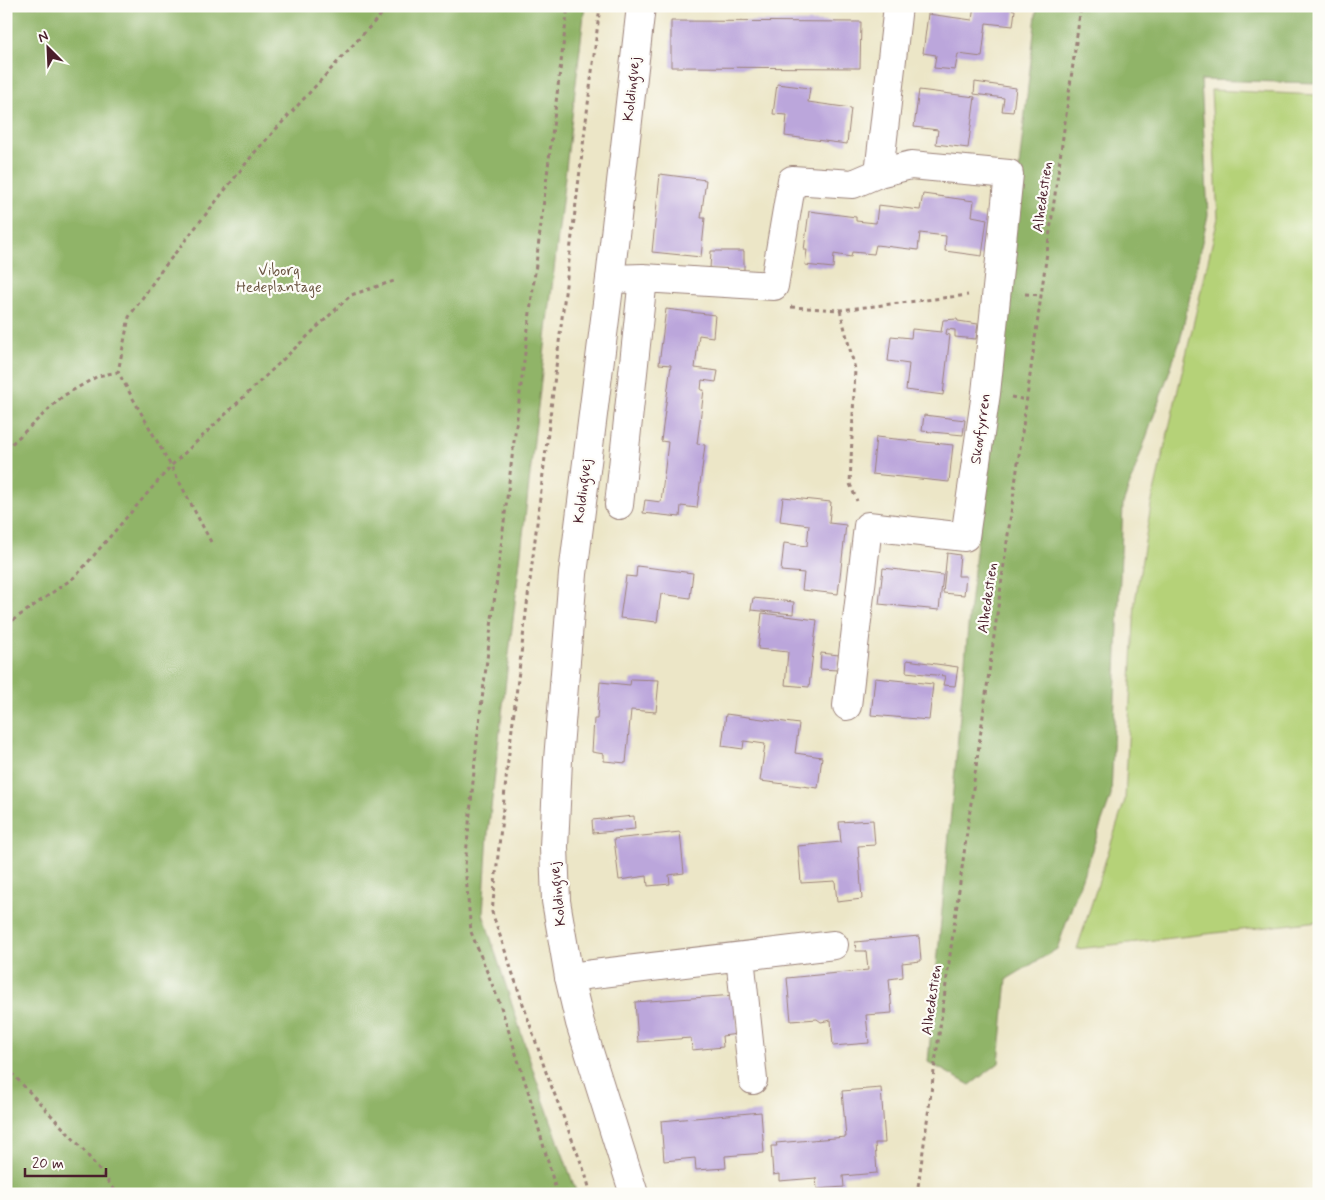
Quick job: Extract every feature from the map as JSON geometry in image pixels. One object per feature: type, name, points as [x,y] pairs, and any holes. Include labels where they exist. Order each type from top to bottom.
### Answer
[{"type":"street","name":"Koldingvej","points":[[634,1194],[580,1023],[568,977],[556,901],[554,848],[558,760],[573,574],[610,279],[641,6]]},
{"type":"street","points":[[879,173],[898,6]]},
{"type":"street","name":"Skovfyrren","points":[[774,286],[792,180],[853,184],[879,173],[911,165],[1009,174],[986,393],[965,537],[868,526]]},
{"type":"street","points":[[610,279],[643,278],[774,286]]},
{"type":"street","points":[[619,505],[643,278]]},
{"type":"street","points":[[847,706],[868,526]]},
{"type":"street","points":[[568,977],[834,945]]},
{"type":"street","points":[[740,957],[753,1080]]},
{"type":"path","points":[[211,542],[118,372],[129,317],[161,271],[256,152],[390,6]]},
{"type":"path","points":[[557,1194],[529,1094],[500,1004],[471,932],[466,866],[480,720],[568,6]]},
{"type":"path","name":"Alhedestien","points":[[917,1194],[1081,6]]},
{"type":"path","points":[[6,625],[76,576],[171,466],[351,295],[397,280]]},
{"type":"path","points":[[774,286],[782,306],[840,310],[997,292]]},
{"type":"path","points":[[840,310],[855,369],[850,484],[868,526]]},
{"type":"path","points":[[6,449],[63,396],[98,376],[118,372]]},
{"type":"path","points":[[6,1067],[81,1147],[118,1194]]},
{"type":"green space","name":"Viborg Hedeplantage","points":[[6,6],[585,6],[488,833],[483,914],[534,1073],[577,1194],[6,1194]]},
{"type":"green space","points":[[1037,6],[1319,6],[1319,83],[1201,80],[1208,215],[1180,341],[1123,504],[1111,796],[1057,949],[1007,979],[999,1063],[970,1085],[928,1062],[970,606]]},
{"type":"green space","points":[[1211,90],[1319,95],[1319,921],[1077,949],[1125,800],[1135,602],[1151,505],[1218,218]]},
{"type":"building","points":[[974,6],[1015,10],[1013,26],[986,23],[982,57],[958,54],[955,70],[934,68],[936,55],[923,53],[928,14],[972,20]]},
{"type":"building","points":[[671,21],[861,22],[860,68],[671,67]]},
{"type":"building","points":[[975,82],[1016,88],[1013,112],[1002,111],[1004,98],[974,94]]},
{"type":"building","points":[[777,84],[810,88],[808,102],[851,108],[847,144],[785,136],[787,115],[773,114]]},
{"type":"building","points":[[919,90],[975,97],[968,148],[936,144],[938,130],[914,127]]},
{"type":"building","points":[[660,174],[706,180],[701,218],[705,218],[701,257],[652,252]]},
{"type":"building","points":[[923,194],[974,201],[972,216],[987,219],[982,256],[945,251],[946,236],[920,233],[918,250],[876,245],[874,254],[852,252],[851,257],[834,254],[833,268],[805,265],[807,250],[804,250],[809,211],[856,217],[856,221],[876,223],[878,205],[920,210]]},
{"type":"building","points":[[711,251],[744,251],[744,270],[710,269]]},
{"type":"building","points":[[666,309],[715,315],[713,337],[699,335],[695,368],[718,371],[716,382],[702,380],[701,390],[704,390],[697,444],[705,445],[697,508],[681,506],[680,517],[643,513],[645,500],[661,502],[668,442],[661,441],[671,365],[659,364]]},
{"type":"building","points":[[957,319],[958,321],[978,324],[976,339],[955,337],[955,330],[947,329],[946,334],[950,335],[943,395],[906,390],[909,364],[888,361],[891,336],[911,338],[912,329],[941,332],[943,320]]},
{"type":"building","points":[[924,415],[965,420],[963,435],[922,431]]},
{"type":"building","points":[[876,437],[953,445],[949,482],[872,474]]},
{"type":"building","points":[[783,497],[831,502],[829,523],[846,525],[838,594],[802,590],[804,573],[781,571],[784,543],[807,546],[809,525],[780,521]]},
{"type":"building","points":[[947,553],[960,555],[958,576],[966,576],[964,595],[943,593]]},
{"type":"building","points":[[637,566],[693,573],[690,598],[661,594],[657,622],[620,618],[626,576],[636,577]]},
{"type":"building","points":[[883,568],[943,575],[939,610],[879,604]]},
{"type":"building","points":[[753,598],[794,602],[793,614],[751,610]]},
{"type":"building","points":[[762,613],[817,620],[809,687],[785,685],[788,652],[758,649]]},
{"type":"building","points":[[821,653],[839,655],[837,670],[820,669]]},
{"type":"building","points":[[907,660],[958,667],[955,686],[943,685],[945,676],[906,672]]},
{"type":"building","points":[[875,678],[933,684],[929,720],[871,715]]},
{"type":"building","points":[[631,679],[659,680],[656,712],[631,710],[626,763],[604,761],[604,754],[592,752],[594,719],[597,719],[600,682],[630,685]]},
{"type":"building","points":[[726,714],[799,724],[795,753],[822,757],[818,788],[760,781],[765,744],[744,741],[743,749],[722,746]]},
{"type":"building","points":[[634,816],[635,829],[593,833],[592,820]]},
{"type":"building","points":[[873,820],[875,845],[858,846],[862,899],[837,902],[835,881],[801,883],[798,846],[841,842],[839,822]]},
{"type":"building","points":[[680,832],[684,873],[669,875],[670,884],[648,886],[647,876],[619,880],[614,839]]},
{"type":"building","points":[[919,936],[921,961],[902,963],[903,977],[889,979],[892,1013],[866,1015],[869,1043],[833,1046],[831,1020],[821,1022],[817,1019],[791,1021],[787,978],[868,970],[866,951],[856,951],[855,942]]},
{"type":"building","points":[[735,995],[738,1034],[722,1036],[723,1047],[692,1050],[691,1038],[638,1042],[635,1002]]},
{"type":"building","points":[[881,1088],[885,1143],[875,1143],[877,1173],[843,1176],[844,1187],[817,1189],[816,1178],[779,1181],[779,1174],[773,1175],[771,1146],[777,1146],[776,1143],[846,1137],[842,1091]]},
{"type":"building","points":[[761,1112],[764,1153],[725,1156],[726,1168],[696,1170],[695,1158],[664,1161],[661,1121]]}]
